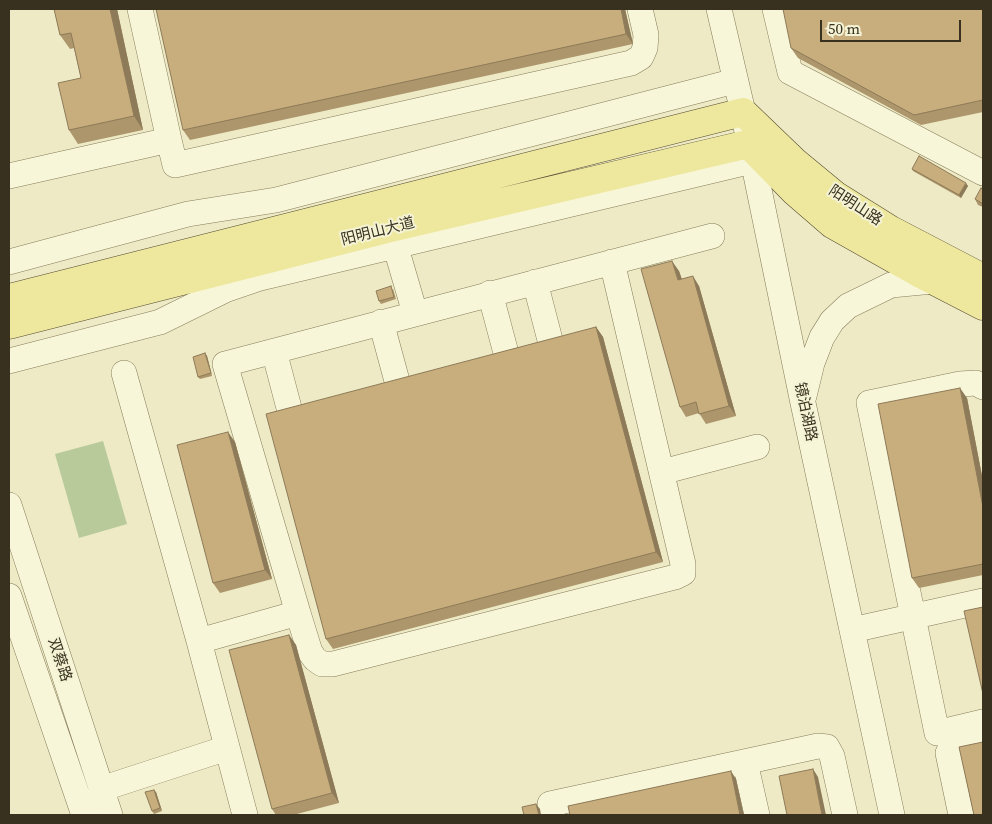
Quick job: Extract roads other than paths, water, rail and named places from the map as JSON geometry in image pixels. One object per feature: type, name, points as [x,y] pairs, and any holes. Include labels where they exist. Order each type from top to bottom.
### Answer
[{"type":"main road","name":"阳明山路","points":[[743,112],[795,162],[835,195],[891,230],[983,278]]},
{"type":"main road","name":"阳明山大道","points":[[9,298],[743,112]]},
{"type":"main road","name":"阳明山路","points":[[750,153],[832,224],[933,281],[983,306]]},
{"type":"main road","name":"阳明山大道","points":[[9,325],[750,153]]},
{"type":"street","points":[[140,9],[176,165],[631,63],[641,58],[645,48],[646,36],[640,9]]},
{"type":"street","name":"镜泊湖路","points":[[719,9],[743,112],[750,153],[892,815]]},
{"type":"street","points":[[775,9],[790,72],[983,173]]},
{"type":"street","points":[[9,262],[188,214],[276,200],[735,81]]},
{"type":"street","points":[[9,176],[169,140]]},
{"type":"street","points":[[612,262],[662,472],[683,564],[683,573],[675,577],[333,664],[322,664],[315,659],[310,652],[298,614],[225,364],[490,293],[712,236]]},
{"type":"street","points":[[9,361],[160,322],[225,290],[393,237],[414,313]]},
{"type":"street","points":[[803,403],[812,363],[822,337],[832,321],[848,306],[891,285],[933,281]]},
{"type":"street","points":[[535,282],[550,340]]},
{"type":"street","points":[[490,293],[506,353]]},
{"type":"street","points":[[382,322],[397,381]]},
{"type":"street","points":[[274,351],[289,408]]},
{"type":"street","points":[[124,373],[199,640],[245,815]]},
{"type":"street","points":[[983,387],[976,384],[960,384],[869,403],[937,733],[983,722]]},
{"type":"street","points":[[662,472],[757,447]]},
{"type":"street","name":"双蔡路","points":[[9,505],[110,815]]},
{"type":"street","name":"双蔡路","points":[[9,596],[84,815]]},
{"type":"street","points":[[852,630],[983,601]]},
{"type":"street","points":[[199,640],[298,614]]},
{"type":"street","points":[[960,815],[948,753],[983,744]]},
{"type":"street","points":[[552,815],[550,804],[818,746],[827,747],[832,756],[844,815]]},
{"type":"street","points":[[101,789],[228,748]]},
{"type":"street","points":[[745,762],[757,815]]}]
